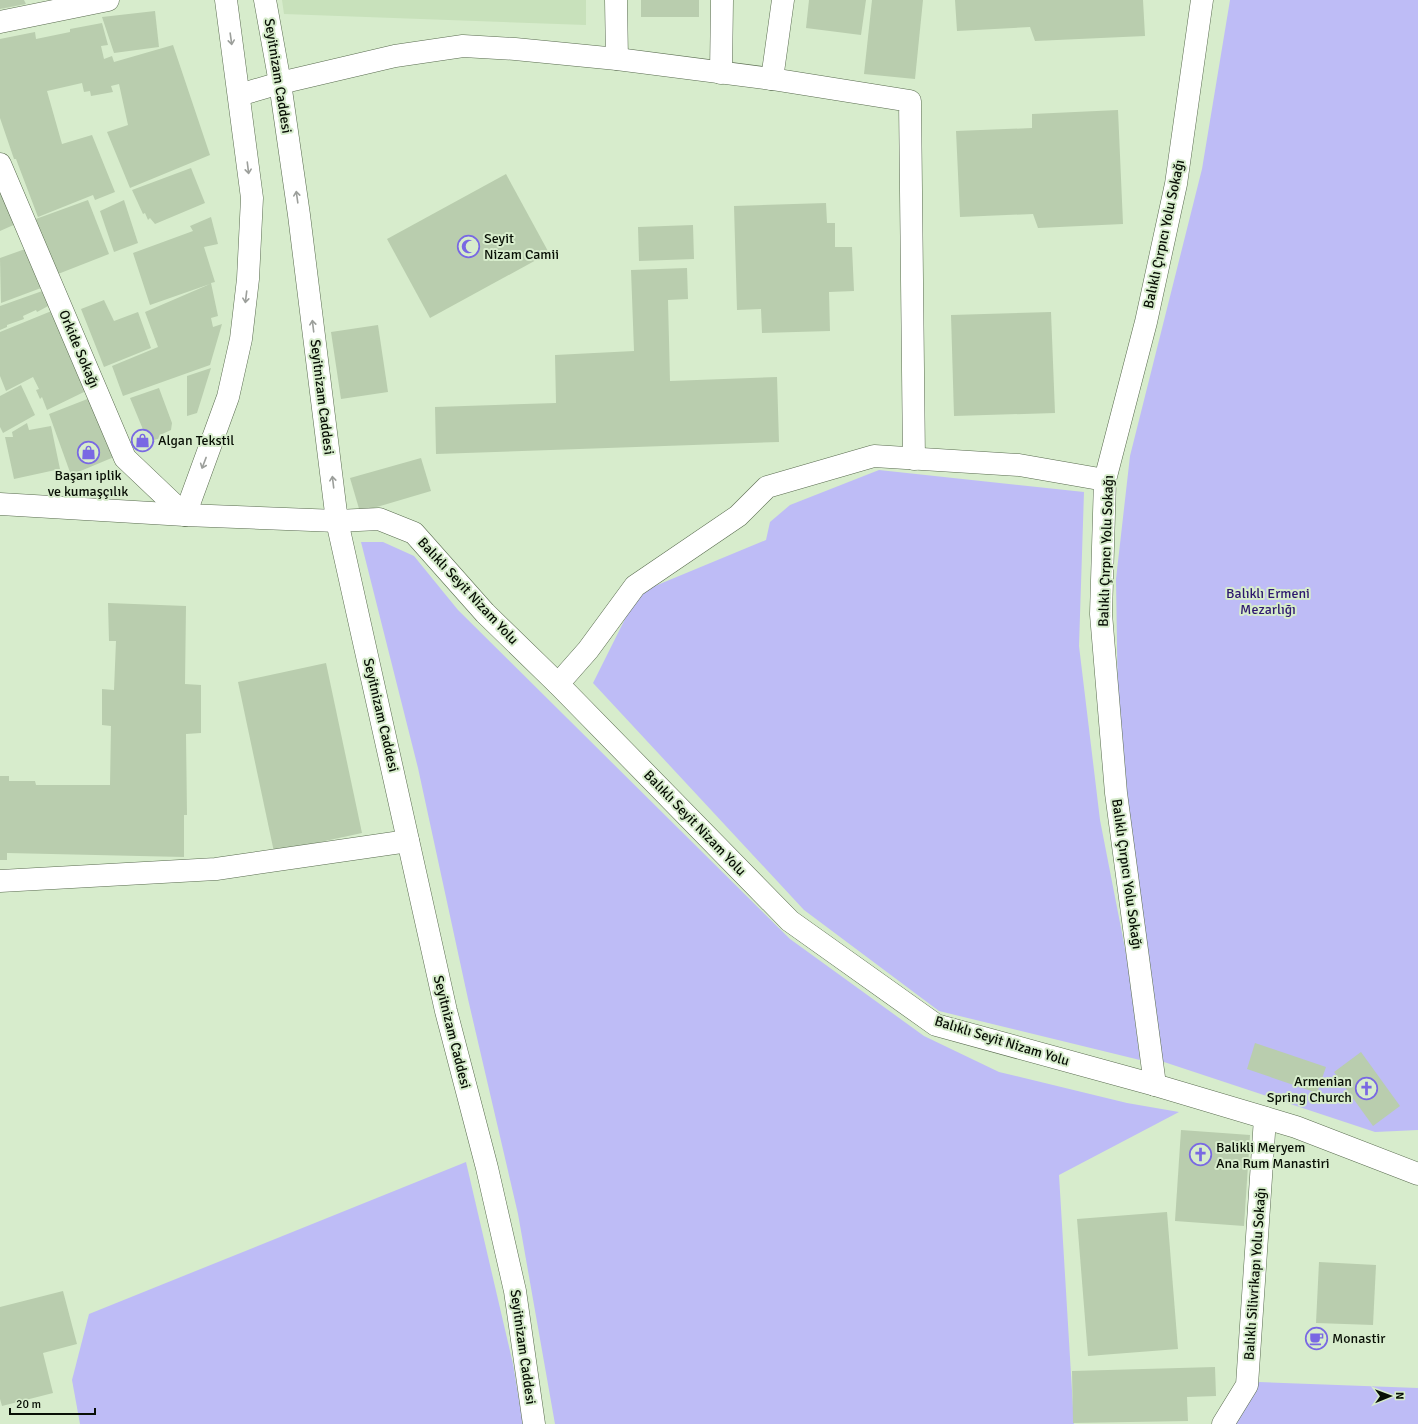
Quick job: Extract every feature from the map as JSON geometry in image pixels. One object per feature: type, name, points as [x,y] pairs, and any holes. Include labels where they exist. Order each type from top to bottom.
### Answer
[{"type":"street","points":[[0,22],[108,0]]},
{"type":"street","points":[[184,515],[228,396],[241,339],[248,279],[252,198],[226,0]]},
{"type":"street","name":"Seyitnizam Caddesi","points":[[265,0],[280,83],[299,215],[337,521],[446,1011],[487,1168],[516,1291],[534,1424]]},
{"type":"street","points":[[616,0],[617,60]]},
{"type":"street","points":[[722,0],[722,73]]},
{"type":"street","points":[[772,79],[783,0]]},
{"type":"street","name":"Balıklı Çırpıcı Yolu Sokağı","points":[[1155,1085],[1115,785],[1101,614],[1105,480],[1146,322],[1176,184],[1202,0]]},
{"type":"street","points":[[239,95],[280,83],[395,56],[463,46],[515,49],[772,79],[910,101],[914,459]]},
{"type":"street","name":"Orkide Sokağı","points":[[0,164],[125,458],[184,515]]},
{"type":"street","points":[[558,684],[588,650],[635,586],[738,516],[767,487],[874,456],[1019,465],[1105,480]]},
{"type":"street","name":"Balıklı Seyit Nizam Yolu","points":[[0,504],[184,515],[337,521],[379,519],[414,534],[485,613],[558,684],[790,921],[936,1025],[1155,1085],[1296,1127],[1418,1174]]},
{"type":"street","points":[[0,881],[216,869],[408,841]]},
{"type":"street","name":"Balıklı Silivrikapı Yolu Sokağı","points":[[1223,1424],[1247,1385],[1265,1118]]},
{"type":"shaded area","points":[[282,0],[586,0],[586,25],[284,14]]},
{"type":"green space","name":"Balıklı Ermeni Mezarlığı","points":[[1230,0],[1418,0],[1418,1130],[1375,1132],[1161,1061],[1119,776],[1116,579],[1130,456],[1202,169]]},
{"type":"green space","points":[[879,470],[1084,492],[1079,646],[1100,820],[1129,969],[1140,1060],[939,1011],[804,910],[593,683],[638,593],[766,540],[770,522],[790,505]]},
{"type":"green space","points":[[361,542],[383,542],[414,556],[458,610],[790,939],[924,1036],[999,1072],[1127,1103],[1179,1112],[1059,1175],[1074,1424],[555,1424],[518,1214],[468,999],[418,768]]},
{"type":"green space","points":[[466,1162],[513,1364],[523,1424],[80,1424],[72,1380],[89,1314]]},
{"type":"green space","points":[[1259,1382],[1418,1388],[1418,1424],[1233,1424]]},
{"type":"building","points":[[0,0],[24,0],[26,4],[0,9]]},
{"type":"building","points":[[641,0],[699,0],[699,17],[641,17]]},
{"type":"building","points":[[809,0],[866,0],[861,35],[806,28]]},
{"type":"building","points":[[872,0],[923,0],[915,79],[864,74]]},
{"type":"building","points":[[955,0],[1143,0],[1145,36],[1035,41],[1030,27],[957,31]]},
{"type":"building","points":[[155,11],[159,47],[114,53],[102,17]]},
{"type":"building","points":[[102,23],[108,45],[101,46],[104,59],[112,56],[114,62],[173,45],[210,155],[130,188],[107,132],[128,125],[119,84],[111,86],[113,92],[91,96],[90,91],[84,92],[82,83],[47,91],[62,144],[92,135],[115,192],[95,200],[93,195],[38,217],[16,159],[14,159],[0,118],[0,39],[35,32],[36,39],[70,32],[70,29]]},
{"type":"building","points":[[1118,110],[1123,224],[1038,228],[1033,214],[960,217],[956,131],[1032,128],[1032,114]]},
{"type":"building","points":[[191,168],[205,203],[155,224],[150,218],[148,220],[145,213],[143,214],[132,190]]},
{"type":"building","name":"Seyit Nizam Camii","points":[[506,174],[549,253],[430,318],[387,239]]},
{"type":"building","points":[[0,184],[18,223],[0,231]]},
{"type":"building","points":[[88,200],[109,254],[58,274],[33,220]]},
{"type":"building","points":[[124,200],[138,243],[114,252],[100,211]]},
{"type":"building","points":[[826,203],[827,223],[835,223],[835,247],[852,247],[854,291],[829,292],[830,331],[762,333],[761,309],[737,310],[734,206]]},
{"type":"building","points":[[211,217],[218,244],[204,247],[215,282],[211,283],[218,316],[211,318],[213,327],[222,324],[210,365],[123,396],[112,366],[158,347],[145,312],[210,284],[150,305],[133,253],[193,231],[190,226]]},
{"type":"building","points":[[693,225],[694,259],[639,261],[638,227]]},
{"type":"building","points":[[28,248],[41,288],[1,303],[0,258]]},
{"type":"building","points":[[687,268],[688,299],[668,300],[670,381],[777,377],[779,442],[436,454],[435,407],[556,403],[555,355],[634,351],[631,270]]},
{"type":"building","points":[[48,289],[52,304],[37,312],[36,310],[23,316],[24,319],[7,325],[7,327],[0,330],[0,306]]},
{"type":"building","points":[[104,300],[114,321],[138,312],[151,348],[104,367],[81,309]]},
{"type":"building","points":[[54,310],[86,391],[47,410],[42,397],[40,399],[36,390],[39,389],[33,377],[6,391],[0,376],[0,332]]},
{"type":"building","points":[[1051,312],[1055,413],[954,416],[951,315]]},
{"type":"building","points":[[378,325],[388,392],[341,399],[331,332]]},
{"type":"building","points":[[211,368],[197,413],[187,416],[187,376]]},
{"type":"building","points":[[21,385],[35,415],[3,433],[0,427],[0,396]]},
{"type":"building","points":[[159,388],[172,423],[171,430],[160,435],[161,438],[154,440],[155,442],[149,444],[130,398]]},
{"type":"building","points":[[90,398],[114,457],[71,475],[49,414]]},
{"type":"building","points":[[27,423],[29,430],[51,426],[60,469],[14,479],[5,437],[13,437],[12,432]]},
{"type":"building","points":[[421,458],[431,491],[360,512],[350,478]]},
{"type":"building","points":[[108,603],[186,606],[185,684],[201,685],[201,733],[186,734],[187,815],[184,815],[184,857],[7,853],[7,860],[0,860],[0,776],[9,776],[9,781],[35,781],[36,785],[110,785],[111,726],[102,725],[102,689],[114,690],[116,641],[109,641]]},
{"type":"building","points":[[326,663],[362,833],[274,852],[238,682]]},
{"type":"building","points":[[1255,1043],[1326,1067],[1317,1093],[1247,1069]]},
{"type":"building","name":"Armenian Spring Church","points":[[1361,1052],[1400,1106],[1373,1126],[1334,1072]]},
{"type":"building","points":[[1181,1130],[1250,1135],[1244,1226],[1175,1221]]},
{"type":"building","points":[[1167,1212],[1178,1349],[1088,1356],[1077,1219]]},
{"type":"building","points":[[1319,1262],[1376,1265],[1373,1325],[1316,1323]]},
{"type":"building","points":[[63,1291],[77,1344],[43,1353],[53,1393],[2,1406],[0,1399],[0,1307]]},
{"type":"building","points":[[1215,1367],[1216,1396],[1187,1397],[1188,1421],[1073,1423],[1072,1371]]},
{"type":"place","name":"Seyit Nizam Camii","points":[[468,246]]},
{"type":"place","name":"Algan Tekstil","points":[[143,440]]},
{"type":"place","name":"Başarı iplik ve kumaşçılık","points":[[88,453]]},
{"type":"place","name":"Armenian Spring Church","points":[[1367,1089]]},
{"type":"place","name":"Balikli Meryem Ana Rum Manastiri","points":[[1200,1155]]},
{"type":"place","name":"Monastir","points":[[1317,1338]]}]
